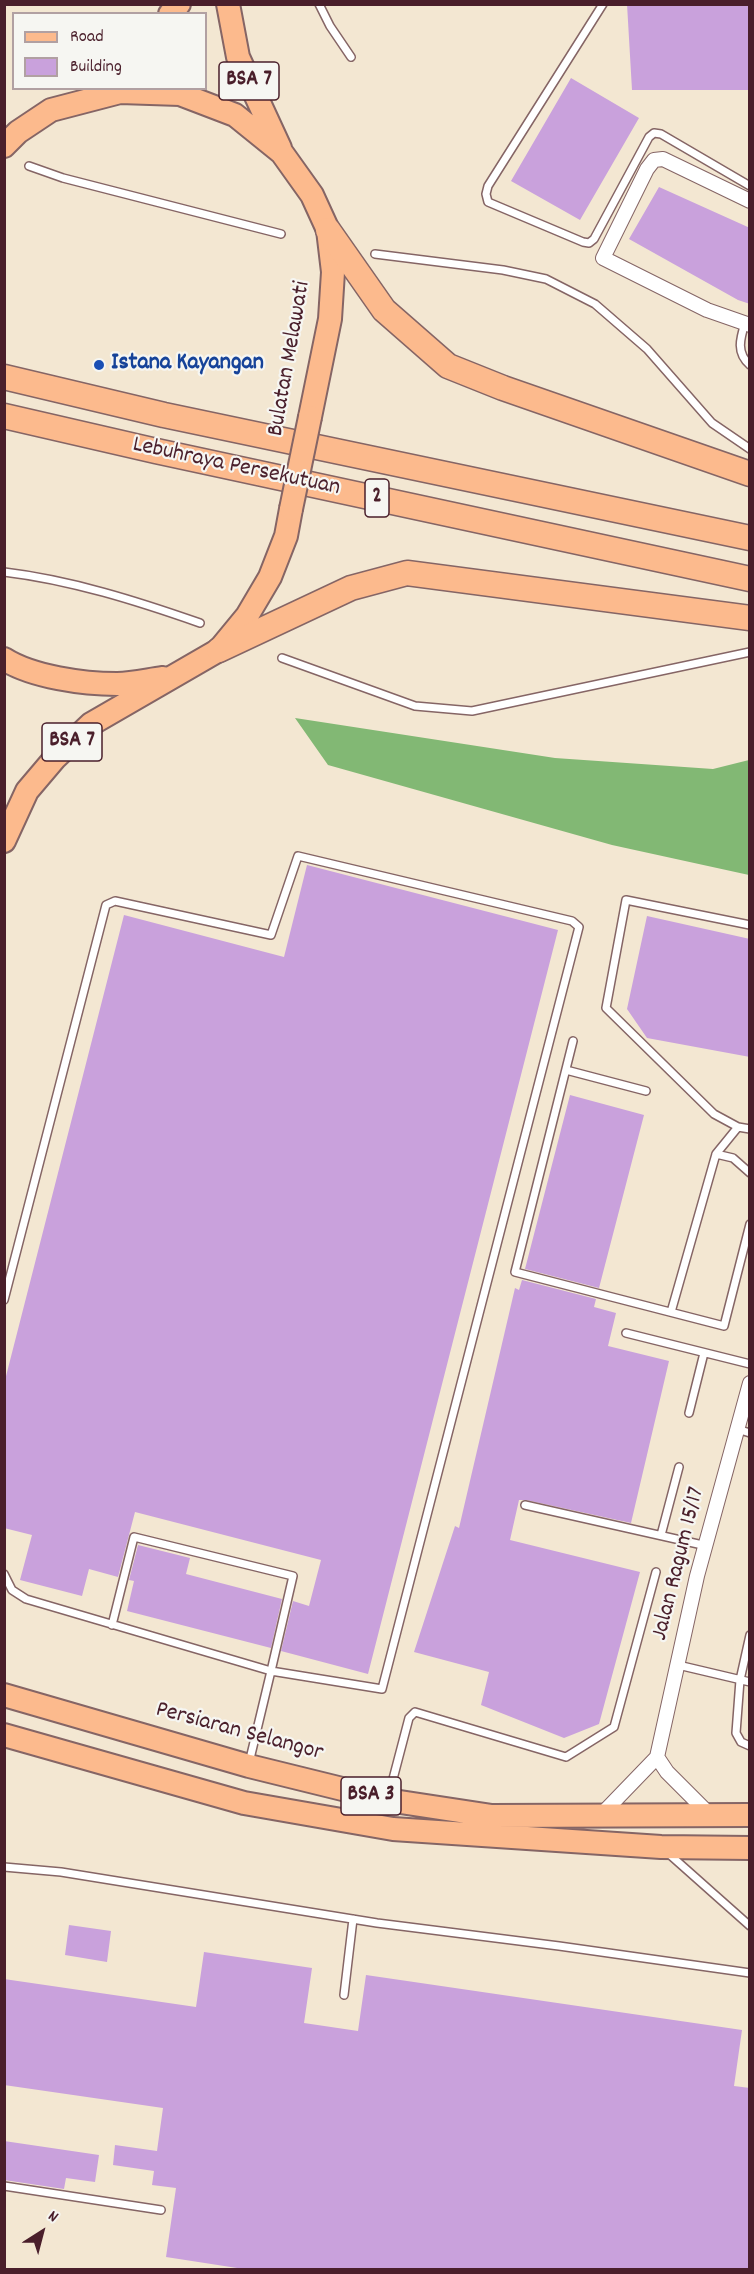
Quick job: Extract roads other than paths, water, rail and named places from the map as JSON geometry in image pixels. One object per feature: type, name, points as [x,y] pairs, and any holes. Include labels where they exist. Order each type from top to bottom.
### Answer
[{"type":"highway","points":[[328,230],[384,310],[448,366],[503,388],[750,474]]},
{"type":"highway","name":"Lebuhraya Persekutuan","points":[[4,377],[164,415],[750,538]]},
{"type":"highway","name":"Lebuhraya Persekutuan","points":[[4,416],[750,579]]},
{"type":"highway","points":[[219,650],[351,588],[407,573],[750,618]]},
{"type":"main road","name":"BSA 7","points":[[228,4],[238,57],[282,153]]},
{"type":"main road","points":[[51,110],[79,90]]},
{"type":"main road","name":"Bulatan Melawati","points":[[4,146],[18,132],[51,110],[120,92],[180,94],[235,116],[282,153],[312,195],[328,230],[333,272],[330,319],[286,536],[270,577],[247,616],[219,650],[173,676],[117,684],[55,678],[4,659]]},
{"type":"main road","name":"BSA 7","points":[[4,841],[27,791],[54,758],[91,724],[173,676]]},
{"type":"main road","name":"Persiaran Selangor","points":[[4,1695],[249,1766],[387,1800],[492,1816],[750,1815]]},
{"type":"main road","name":"BSA 3","points":[[4,1735],[244,1803],[393,1829],[661,1847],[750,1848]]},
{"type":"street","points":[[747,324],[707,310],[603,258],[647,169],[654,160],[663,159],[750,201]]},
{"type":"street","name":"Jalan Ragum 15/17","points":[[657,1757],[697,1576],[744,1431],[750,1383]]},
{"type":"street","points":[[601,1815],[657,1757],[667,1772],[710,1815]]},
{"type":"lane","points":[[319,4],[330,26],[351,57]]},
{"type":"lane","points":[[603,4],[488,186],[486,194],[488,202],[589,243],[594,239],[649,136],[654,133],[661,134],[750,186]]},
{"type":"lane","points":[[29,166],[63,178],[281,234]]},
{"type":"lane","points":[[375,254],[503,270],[546,279],[595,304],[647,349],[712,423],[750,448]]},
{"type":"lane","points":[[747,324],[740,339],[740,349],[743,359],[750,365]]},
{"type":"lane","points":[[4,572],[61,582],[122,598],[200,623]]},
{"type":"lane","points":[[282,658],[415,706],[472,711],[750,652]]},
{"type":"lane","points":[[4,1300],[106,905],[115,901],[271,935],[298,856],[572,921],[579,927],[382,1689],[271,1671],[26,1599],[12,1590],[4,1574]]},
{"type":"lane","points":[[750,925],[626,900],[606,1008],[714,1114],[738,1127],[750,1129]]},
{"type":"lane","points":[[573,1041],[515,1272],[724,1326],[750,1224]]},
{"type":"lane","points":[[566,1070],[646,1091]]},
{"type":"lane","points":[[671,1312],[716,1154],[738,1127]]},
{"type":"lane","points":[[716,1154],[733,1158],[750,1173]]},
{"type":"lane","points":[[626,1333],[750,1364]]},
{"type":"lane","points":[[689,1413],[704,1353]]},
{"type":"lane","points":[[661,1535],[679,1467]]},
{"type":"lane","points":[[525,1505],[707,1546]]},
{"type":"lane","points":[[112,1625],[134,1537],[293,1576],[249,1766]]},
{"type":"lane","points":[[387,1800],[409,1718],[415,1712],[566,1757],[614,1727],[656,1572]]},
{"type":"lane","points":[[750,1635],[740,1680],[736,1733],[741,1742],[750,1746]]},
{"type":"lane","points":[[678,1665],[750,1682]]},
{"type":"lane","points":[[661,1847],[750,1926]]},
{"type":"lane","points":[[4,1866],[61,1872],[353,1919],[750,1973]]},
{"type":"lane","points":[[344,1995],[353,1919]]},
{"type":"lane","points":[[4,2186],[161,2210]]},
{"type":"place","name":"Istana Kayangan","points":[[99,365]]}]
